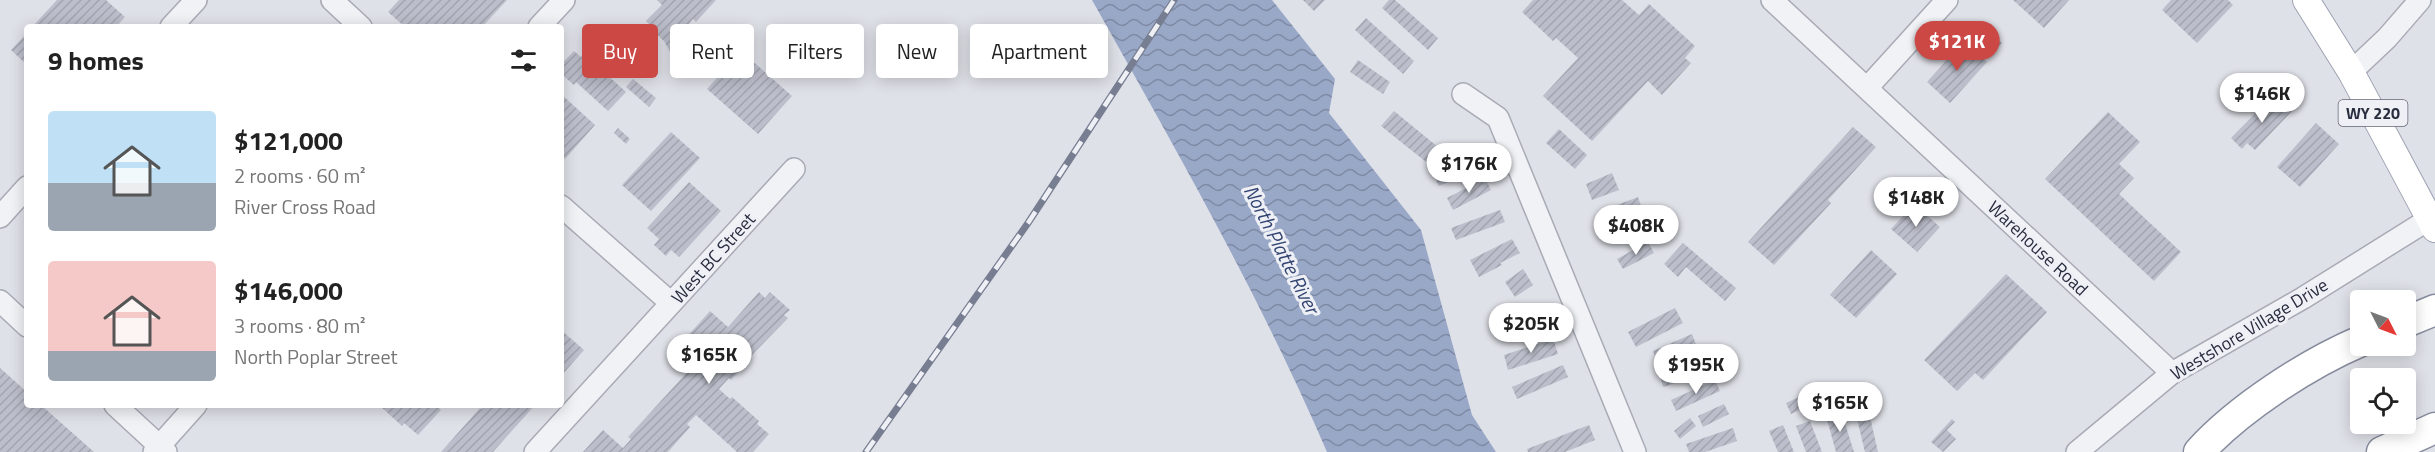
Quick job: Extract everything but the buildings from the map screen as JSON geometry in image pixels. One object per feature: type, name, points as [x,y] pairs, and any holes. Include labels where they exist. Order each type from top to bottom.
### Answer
[{"type":"highway","points":[[2416,318],[2435,310]]},
{"type":"highway","points":[[2199,452],[2254,403],[2332,353],[2350,346]]},
{"type":"highway","points":[[2391,447],[2435,428]]},
{"type":"main road","name":"WY 220","points":[[2306,0],[2351,72],[2433,224]]},
{"type":"street","points":[[174,24],[196,0]]},
{"type":"street","points":[[332,0],[358,24]]},
{"type":"street","points":[[542,24],[564,0]]},
{"type":"street","name":"Warehouse Road","points":[[1772,0],[2172,373]]},
{"type":"street","points":[[1868,88],[1947,0]]},
{"type":"street","points":[[2351,72],[2387,38],[2420,0]]},
{"type":"street","points":[[1463,94],[1498,118],[1635,452]]},
{"type":"street","name":"West BC Street","points":[[535,452],[794,169]]},
{"type":"street","points":[[0,217],[24,190]]},
{"type":"street","points":[[564,209],[671,303]]},
{"type":"street","name":"Westshore Village Drive","points":[[2077,452],[2172,373],[2433,224]]},
{"type":"street","points":[[0,301],[24,323]]},
{"type":"street","points":[[118,408],[160,450],[194,408]]},
{"type":"water","name":"North Platte River","points":[[1092,0],[1272,0],[1335,79],[1329,113],[1421,230],[1472,415],[1496,452],[1327,452],[1245,279],[1108,29],[1108,24],[1105,24]]},
{"type":"railway","points":[[866,452],[1028,223],[1174,0]]}]
